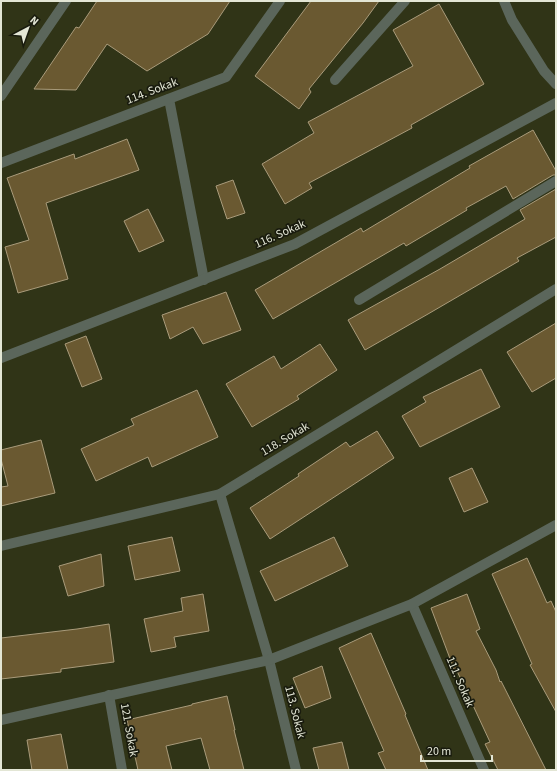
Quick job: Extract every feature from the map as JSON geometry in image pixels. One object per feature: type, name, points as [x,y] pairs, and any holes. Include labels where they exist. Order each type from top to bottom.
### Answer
[{"type":"street","points":[[1,96],[66,1]]},
{"type":"street","name":"114. Sokak","points":[[1,163],[226,77],[280,1]]},
{"type":"street","points":[[335,80],[405,1]]},
{"type":"street","points":[[504,1],[512,20],[544,72],[556,84]]},
{"type":"street","points":[[169,99],[204,280]]},
{"type":"street","name":"116. Sokak","points":[[1,358],[295,244],[556,103]]},
{"type":"street","points":[[359,300],[556,181]]},
{"type":"street","name":"118. Sokak","points":[[1,546],[220,494],[556,289]]},
{"type":"street","name":"113. Sokak","points":[[220,494],[269,660],[296,770]]},
{"type":"street","points":[[1,720],[269,660],[412,604],[556,525]]},
{"type":"street","name":"111. Sokak","points":[[412,604],[484,770]]},
{"type":"street","name":"121. Sokak","points":[[109,695],[122,770]]},
{"type":"building","points":[[97,1],[230,1],[208,34],[147,71],[107,44],[76,90],[34,89],[76,27],[79,28]]},
{"type":"building","points":[[311,1],[379,1],[309,89],[311,92],[299,109],[255,76]]},
{"type":"building","points":[[439,4],[484,84],[411,125],[412,128],[309,183],[312,188],[285,204],[262,164],[314,133],[308,122],[413,66],[393,30]]},
{"type":"building","points":[[533,130],[556,171],[556,175],[553,175],[513,199],[506,186],[466,208],[467,210],[406,246],[404,243],[273,319],[255,290],[361,228],[363,232],[470,168],[469,166]]},
{"type":"building","points":[[127,139],[139,170],[46,203],[68,279],[18,293],[5,247],[29,240],[7,178],[74,154],[75,159]]},
{"type":"building","points":[[233,180],[245,213],[227,219],[216,186]]},
{"type":"building","points":[[556,189],[556,237],[517,258],[519,261],[365,350],[348,320],[440,269],[525,219],[520,210]]},
{"type":"building","points":[[148,209],[164,241],[139,252],[124,221]]},
{"type":"building","points":[[226,292],[241,330],[203,344],[193,327],[170,339],[162,315]]},
{"type":"building","points":[[556,323],[556,378],[532,392],[507,352]]},
{"type":"building","points":[[86,336],[102,379],[82,387],[65,344]]},
{"type":"building","points":[[320,344],[337,370],[297,396],[299,399],[252,427],[226,384],[274,356],[281,369]]},
{"type":"building","points":[[481,369],[500,407],[420,447],[402,416],[426,402],[423,397]]},
{"type":"building","points":[[197,390],[218,437],[152,467],[148,457],[96,481],[81,449],[134,425],[131,419]]},
{"type":"building","points":[[377,431],[394,458],[270,539],[250,508],[299,476],[298,474],[346,442],[350,447]]},
{"type":"building","points":[[41,440],[55,493],[1,506],[1,487],[8,486],[1,459],[1,450]]},
{"type":"building","points":[[472,468],[488,502],[464,512],[449,478]]},
{"type":"building","points":[[172,537],[180,571],[135,580],[128,546]]},
{"type":"building","points":[[334,537],[348,566],[275,601],[260,571]]},
{"type":"building","points":[[101,554],[104,586],[68,596],[59,566]]},
{"type":"building","points":[[527,558],[547,603],[551,601],[556,612],[556,712],[530,665],[532,664],[492,574]]},
{"type":"building","points":[[203,594],[209,631],[174,637],[176,647],[151,652],[144,619],[183,611],[181,598]]},
{"type":"building","points":[[467,594],[480,629],[476,631],[496,670],[500,682],[501,681],[546,770],[498,770],[485,744],[490,742],[457,671],[455,672],[431,608]]},
{"type":"building","points":[[109,624],[114,662],[61,669],[61,672],[1,679],[1,638]]},
{"type":"building","points":[[371,633],[428,770],[386,770],[378,753],[384,751],[339,648]]},
{"type":"building","points":[[322,666],[331,698],[305,708],[293,678]]},
{"type":"building","points":[[227,696],[244,770],[210,770],[201,738],[166,746],[172,770],[138,770],[127,720]]},
{"type":"building","points":[[61,734],[68,770],[32,770],[27,740]]},
{"type":"building","points":[[342,742],[349,770],[319,770],[313,748]]}]
